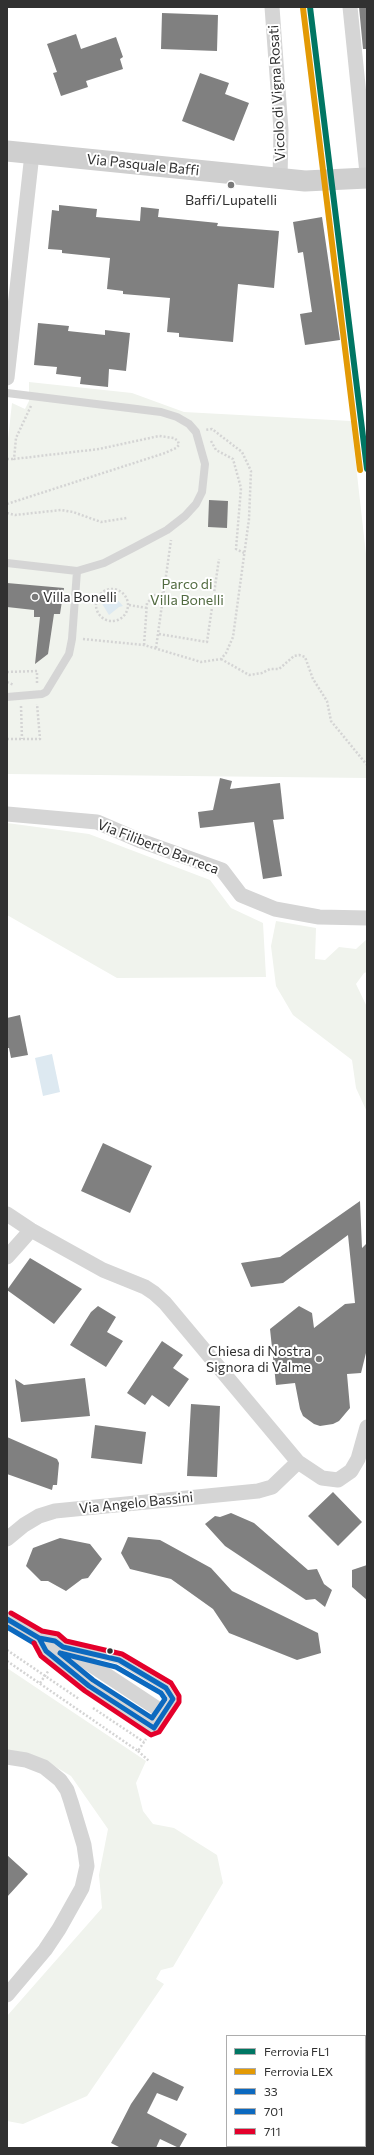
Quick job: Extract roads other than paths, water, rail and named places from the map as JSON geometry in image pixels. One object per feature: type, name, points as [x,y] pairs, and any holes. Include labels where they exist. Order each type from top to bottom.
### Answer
[{"type":"street","name":"Vicolo di Vigna Rosati","points":[[272,7],[281,130],[280,179]]},
{"type":"street","points":[[350,7],[367,174]]},
{"type":"street","name":"Via Pasquale Baffi","points":[[7,152],[314,182],[367,178]]},
{"type":"street","points":[[7,378],[10,326],[32,154]]},
{"type":"street","name":"Via Filiberto Barreca","points":[[7,814],[97,822],[141,841],[222,870],[241,895],[275,909],[320,917],[360,918]]},
{"type":"street","points":[[7,1214],[31,1230],[103,1270],[145,1287],[165,1303],[298,1462],[322,1478],[330,1480],[343,1478],[351,1471],[358,1459],[367,1426]]},
{"type":"street","points":[[7,1257],[31,1230]]},
{"type":"street","name":"Via Angelo Bassini","points":[[7,1539],[39,1516],[55,1511],[258,1491],[272,1487],[298,1462]]},
{"type":"street","points":[[7,1619],[39,1638],[55,1641],[164,1714],[154,1728],[88,1686],[46,1651],[39,1638]]},
{"type":"street","points":[[7,1757],[26,1760],[44,1767],[60,1780],[67,1790],[72,1802],[84,1844],[87,1866],[82,1888],[46,1950],[7,1995]]},
{"type":"lane","points":[[7,393],[161,412],[177,417],[189,424],[196,432],[205,464],[202,492],[196,504],[185,516],[166,530],[104,563],[77,571],[7,563]]},
{"type":"lane","points":[[7,697],[37,696],[46,692],[69,654],[72,639],[77,571]]},
{"type":"lane","points":[[63,1647],[119,1660],[166,1688],[173,1699],[164,1714]]},
{"type":"rail line","name":"FL1","points":[[310,7],[367,469]]},
{"type":"rail line","name":"LEX","points":[[303,8],[360,470]]},
{"type":"place","name":"Baffi/Lupatelli","points":[[231,185]]},
{"type":"place","name":"Villa Bonelli","points":[[35,597]]},
{"type":"place","name":"Chiesa di Nostra Signora di Valme","points":[[319,1359]]},
{"type":"park label","name":"Parco di Villa Bonelli","points":[[187,592]]}]
